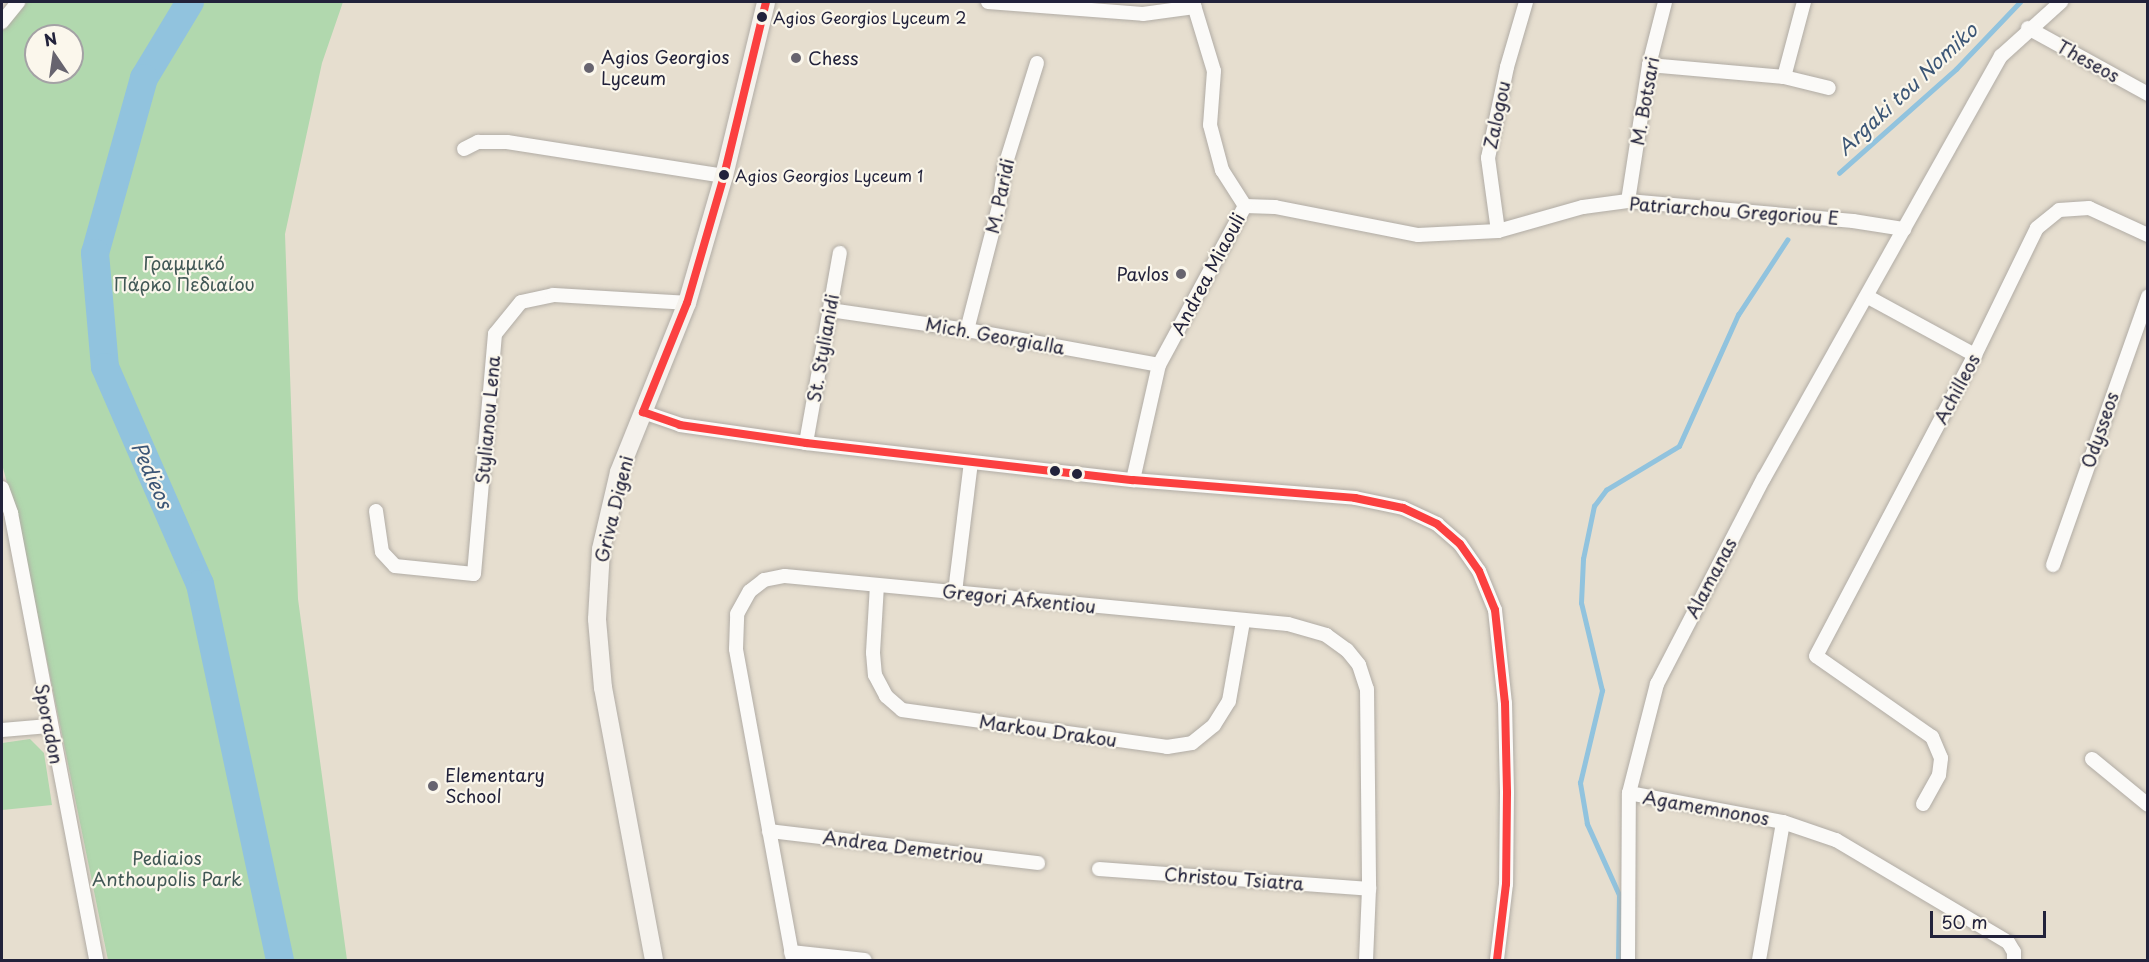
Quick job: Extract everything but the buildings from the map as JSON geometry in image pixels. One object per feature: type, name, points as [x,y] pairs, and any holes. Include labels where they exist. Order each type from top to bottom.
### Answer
[{"type":"street","points":[[2,22],[18,2]]},
{"type":"street","name":"Griva Digeni","points":[[654,960],[603,688],[597,619],[601,549],[619,472],[687,303],[724,176],[766,2]]},
{"type":"street","points":[[988,2],[1053,4],[1143,14],[1194,4]]},
{"type":"street","name":"Zalogou","points":[[1498,231],[1488,158],[1507,68],[1526,2]]},
{"type":"street","name":"M. Botsari","points":[[1628,201],[1649,65],[1665,2]]},
{"type":"street","points":[[1784,77],[1804,2]]},
{"type":"street","name":"Alamanas","points":[[1628,960],[1629,793],[1657,684],[1764,478],[1868,297],[2001,56],[2028,28],[2061,2]]},
{"type":"street","name":"Andrea Miaouli","points":[[1133,480],[1160,365],[1245,206],[1222,170],[1210,125],[1214,71],[1194,4]]},
{"type":"street","name":"Theseos","points":[[2028,28],[2148,94]]},
{"type":"street","name":"M. Paridi","points":[[968,330],[999,206],[1004,168],[1037,63]]},
{"type":"street","points":[[1649,65],[1784,77],[1829,88]]},
{"type":"street","points":[[464,149],[478,142],[507,142],[724,176]]},
{"type":"street","name":"Patriarchou Gregoriou E","points":[[1245,206],[1275,207],[1418,235],[1498,231],[1583,207],[1628,201],[1853,221],[1904,230]]},
{"type":"street","name":"Achilleos","points":[[1923,804],[1939,775],[1941,758],[1932,737],[1816,656],[1975,355],[2037,228],[2059,210],[2089,208],[2148,235]]},
{"type":"street","name":"St. Stylianidi","points":[[806,443],[840,253]]},
{"type":"street","name":"Stylianou Lena","points":[[376,511],[382,552],[395,566],[474,574],[495,334],[521,302],[553,295],[687,303]]},
{"type":"street","name":"Odysseos","points":[[2053,565],[2148,296]]},
{"type":"street","points":[[1868,297],[1975,355]]},
{"type":"street","name":"Mich. Georgialla","points":[[830,310],[968,330],[1160,365]]},
{"type":"street","points":[[642,412],[680,425],[806,443],[1133,480],[1355,498],[1403,508],[1437,524],[1460,544],[1479,571],[1495,610],[1505,703],[1506,884],[1497,960]]},
{"type":"street","points":[[955,592],[971,462]]},
{"type":"street","name":"Sporadon","points":[[2,488],[11,513],[49,726],[96,960]]},
{"type":"street","name":"Gregori Afxentiou","points":[[792,956],[736,649],[737,614],[750,591],[764,580],[785,576],[1243,622],[1288,624],[1326,635],[1347,650],[1359,665],[1367,689],[1369,889],[1366,960]]},
{"type":"street","name":"Markou Drakou","points":[[877,585],[873,653],[875,675],[886,696],[902,710],[1167,747],[1192,743],[1214,725],[1229,701],[1243,622]]},
{"type":"street","points":[[2,730],[49,726]]},
{"type":"street","points":[[2092,759],[2148,805]]},
{"type":"street","name":"Agamemnonos","points":[[1629,793],[1783,822],[1836,840],[2008,942],[2014,960]]},
{"type":"street","name":"Agamemnonos","points":[[1759,960],[1783,822]]},
{"type":"street","name":"Andrea Demetriou","points":[[769,831],[1038,863]]},
{"type":"street","name":"Christou Tsiatra","points":[[1099,869],[1369,889]]},
{"type":"street","points":[[792,956],[865,960]]},
{"type":"green space","points":[[22,2],[343,2],[322,63],[285,234],[298,599],[347,960],[108,960],[23,543],[2,464],[2,32]]},
{"type":"green space","points":[[30,739],[44,753],[52,805],[2,810],[2,743]]},
{"type":"waterway","name":"Pedieos","points":[[190,2],[144,78],[95,253],[105,367],[200,584],[280,960]]},
{"type":"waterway","name":"Argaki tou Nomiko","points":[[1839,173],[1956,69],[2020,2]]},
{"type":"waterway","name":"Argaki tou Nomiko","points":[[1618,960],[1619,895],[1587,824],[1580,783],[1602,691],[1581,603],[1583,559],[1594,506],[1606,490],[1679,446],[1738,315],[1787,240]]},
{"type":"transit line","points":[[766,2],[724,176],[687,303],[643,412],[680,425],[806,443],[1133,480],[1355,498],[1403,508],[1437,524],[1460,544],[1479,571],[1495,610],[1505,703],[1507,793],[1506,884],[1497,960]]},
{"type":"place","name":"Agios Georgios Lyceum 2","points":[[762,17]]},
{"type":"place","name":"Chess","points":[[796,58]]},
{"type":"place","name":"Agios Georgios Lyceum","points":[[589,68]]},
{"type":"place","name":"Agios Georgios Lyceum 1","points":[[724,175]]},
{"type":"place","name":"Pavlos","points":[[1181,274]]},
{"type":"place","name":"Elementary School","points":[[433,786]]},
{"type":"park label","name":"Γραμμικό Πάρκο Πεδιαίου","points":[[184,274]]},
{"type":"park label","name":"Pediaios Anthoupolis Park","points":[[167,869]]}]
